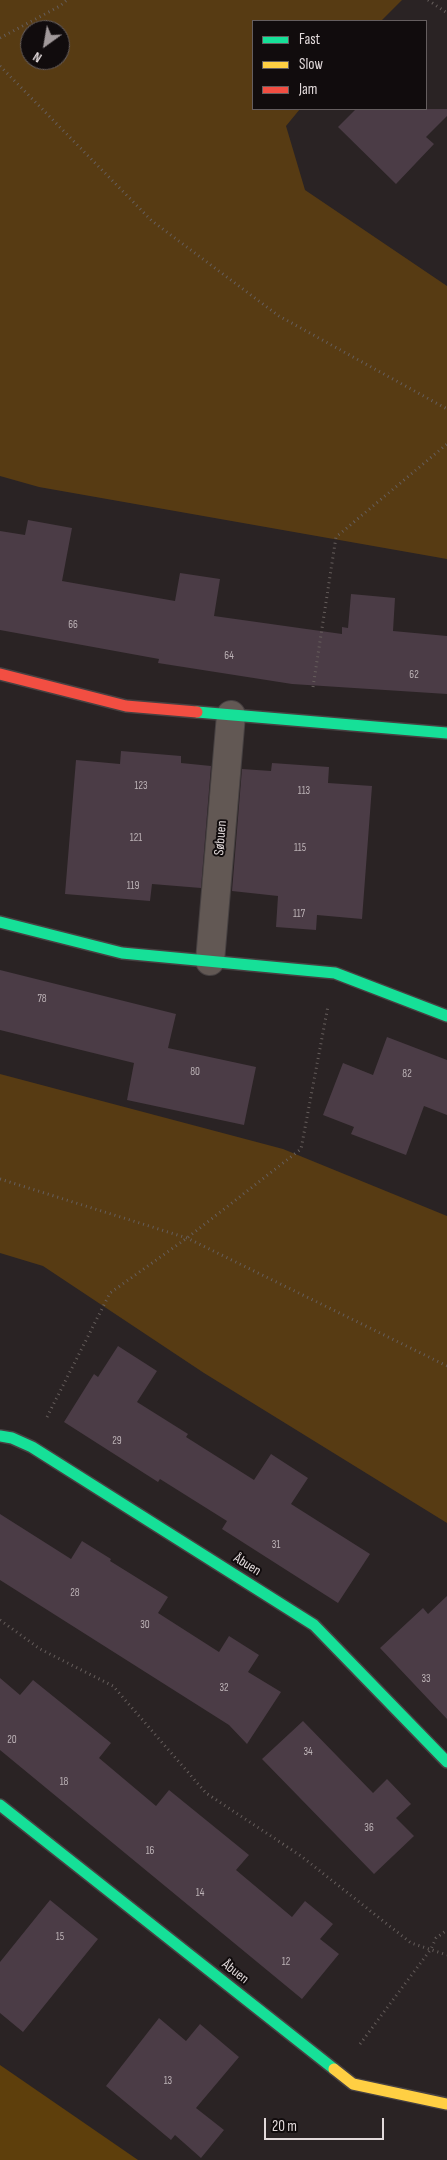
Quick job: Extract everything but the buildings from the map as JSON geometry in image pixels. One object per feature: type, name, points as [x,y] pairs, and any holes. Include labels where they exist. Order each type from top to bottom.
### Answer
[{"type":"street","points":[[0,674],[126,706],[447,733]]},
{"type":"street","name":"Søbuen","points":[[210,961],[231,716]]},
{"type":"street","points":[[0,922],[122,953],[335,973],[447,1016]]},
{"type":"street","name":"Åbuen","points":[[0,1436],[12,1438],[32,1447],[314,1625],[447,1762]]},
{"type":"street","name":"Åbuen","points":[[0,1805],[353,2084],[447,2104]]},
{"type":"path","points":[[0,38],[60,6],[67,0]]},
{"type":"path","points":[[428,0],[447,13]]},
{"type":"path","points":[[0,66],[152,221],[279,316],[447,409]]},
{"type":"path","points":[[308,722],[336,537],[447,444]]},
{"type":"path","points":[[32,1447],[110,1293],[187,1238],[301,1149],[335,973]]},
{"type":"path","points":[[0,1179],[187,1238],[447,1366]]},
{"type":"path","points":[[0,1620],[40,1649],[113,1686],[206,1792],[301,1856],[411,1943],[447,1955]]},
{"type":"path","points":[[340,2074],[390,2002],[431,1949],[436,1938],[447,1930]]},
{"type":"shaded area","points":[[0,0],[402,0],[382,20],[252,20],[252,110],[299,110],[286,126],[305,190],[447,286],[447,559],[39,487],[0,476]]},
{"type":"shaded area","points":[[0,1074],[283,1149],[447,1216],[447,1523],[204,1373],[43,1266],[0,1253]]},
{"type":"shaded area","points":[[0,2065],[138,2160],[0,2160]]},
{"type":"traffic: fast","points":[[197,712],[447,733]]},
{"type":"traffic: fast","points":[[0,922],[122,953],[335,973],[447,1016]]},
{"type":"traffic: fast","points":[[0,1436],[12,1438],[32,1447],[314,1625],[447,1762]]},
{"type":"traffic: fast","points":[[0,1805],[334,2069]]},
{"type":"traffic: slow","points":[[334,2069],[353,2084],[447,2104]]},
{"type":"traffic: jam","points":[[0,674],[126,706],[197,712]]}]
